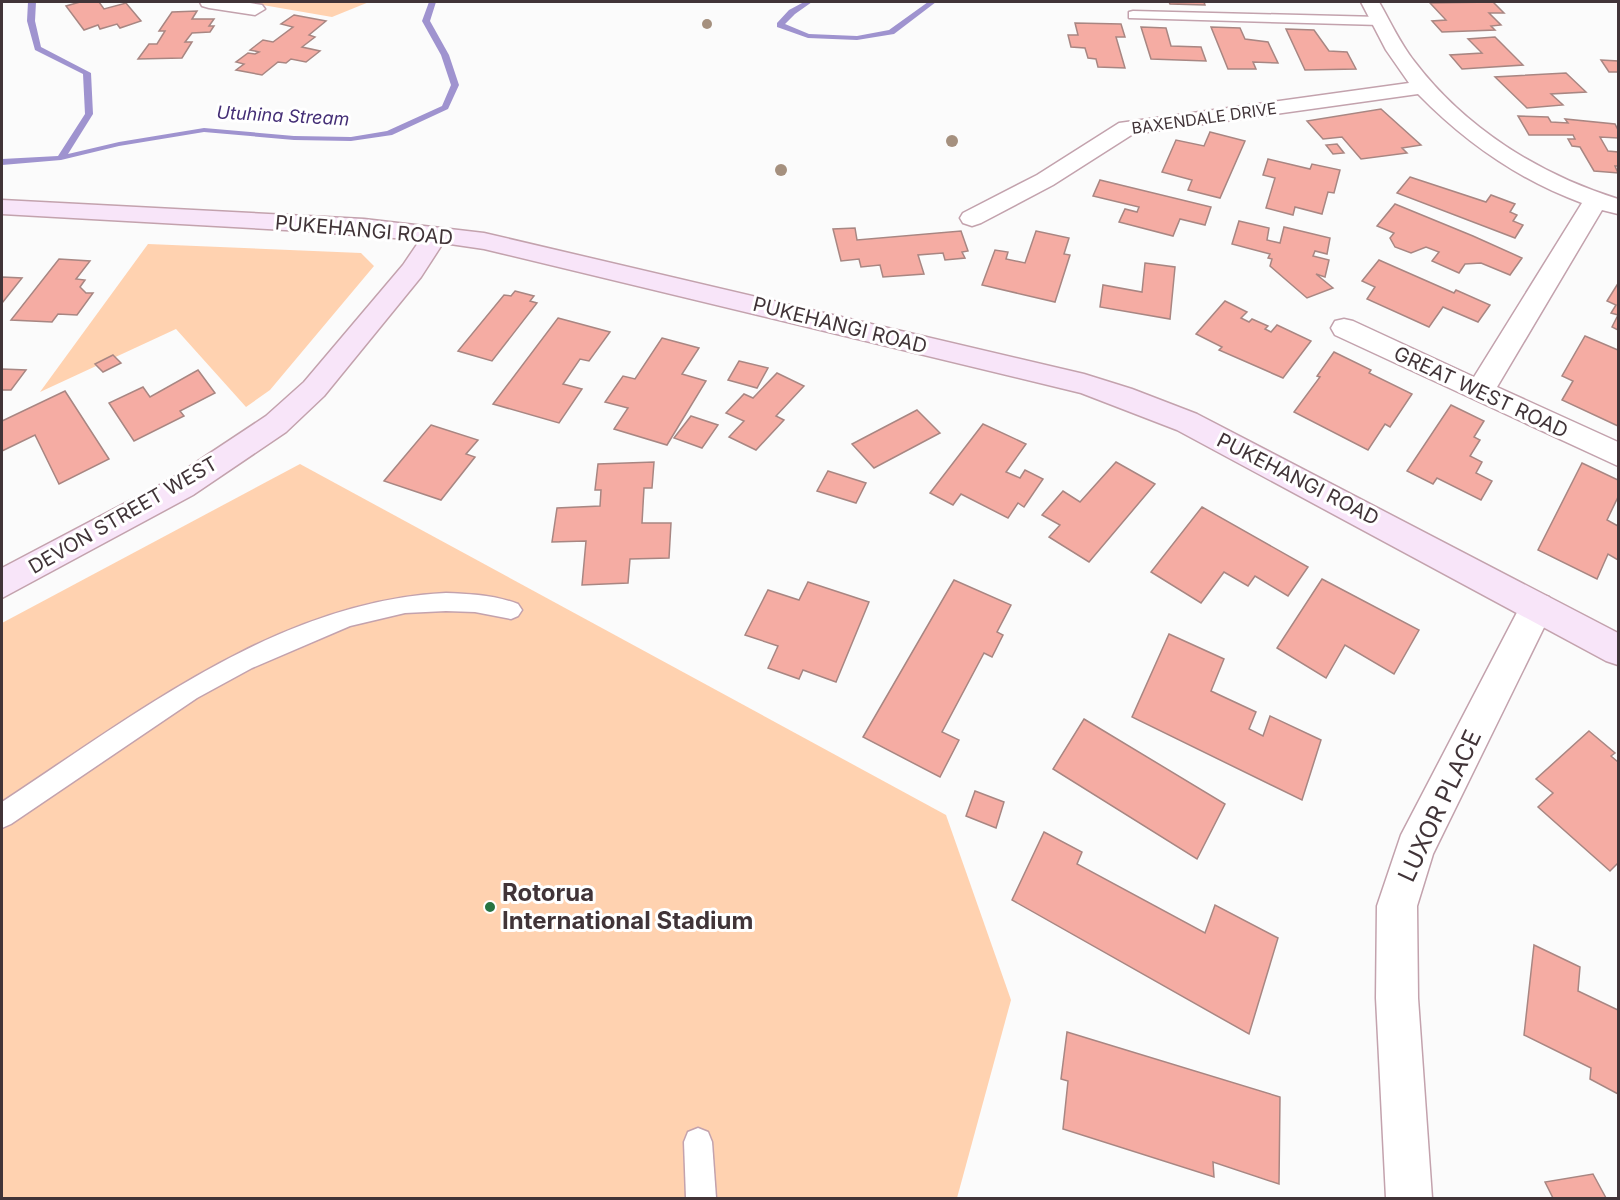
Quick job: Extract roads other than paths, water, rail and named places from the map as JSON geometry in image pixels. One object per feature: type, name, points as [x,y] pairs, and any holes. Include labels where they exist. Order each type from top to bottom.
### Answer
[{"type":"main road","name":"PUKEHANGI ROAD","points":[[2,207],[327,225],[437,234],[537,252],[1072,381],[1122,396],[1187,422],[1242,449],[1618,650]]},
{"type":"main road","name":"DEVON STREET WEST","points":[[2,584],[182,486],[276,424],[314,389],[412,271],[437,234]]},
{"type":"street","points":[[209,2],[255,9]]},
{"type":"street","points":[[1375,11],[1404,63],[1423,87],[1479,137],[1518,165],[1551,183],[1607,204],[1480,392]]},
{"type":"street","name":"BAXENDALE DRIVE","points":[[972,218],[1046,180],[1127,128],[1423,87]]},
{"type":"street","name":"GREAT WEST ROAD","points":[[1344,328],[1618,455]]},
{"type":"street","name":"LUXOR PLACE","points":[[1409,1198],[1397,998],[1395,934],[1397,906],[1415,849],[1537,607]]},
{"type":"lane","points":[[1134,15],[1375,11]]},
{"type":"lane","points":[[2,816],[189,691],[244,661],[347,618],[405,604],[446,602],[476,603],[511,610]]},
{"type":"lane","points":[[698,1142],[701,1198]]},
{"type":"waterway","points":[[32,2],[31,21],[38,48],[87,73],[89,114],[61,158]]},
{"type":"waterway","name":"Utuhina Stream","points":[[61,158],[119,144],[204,130],[294,138],[351,139],[389,133],[445,107],[455,85],[445,55],[426,21],[432,2]]},
{"type":"waterway","name":"Utuhina Stream","points":[[808,2],[792,12],[780,25],[808,36],[857,38],[891,32],[932,2]]},
{"type":"waterway","name":"Utuhina Stream","points":[[2,162],[61,158]]},
{"type":"place","name":"Rotorua International Stadium","points":[[490,907]]}]
